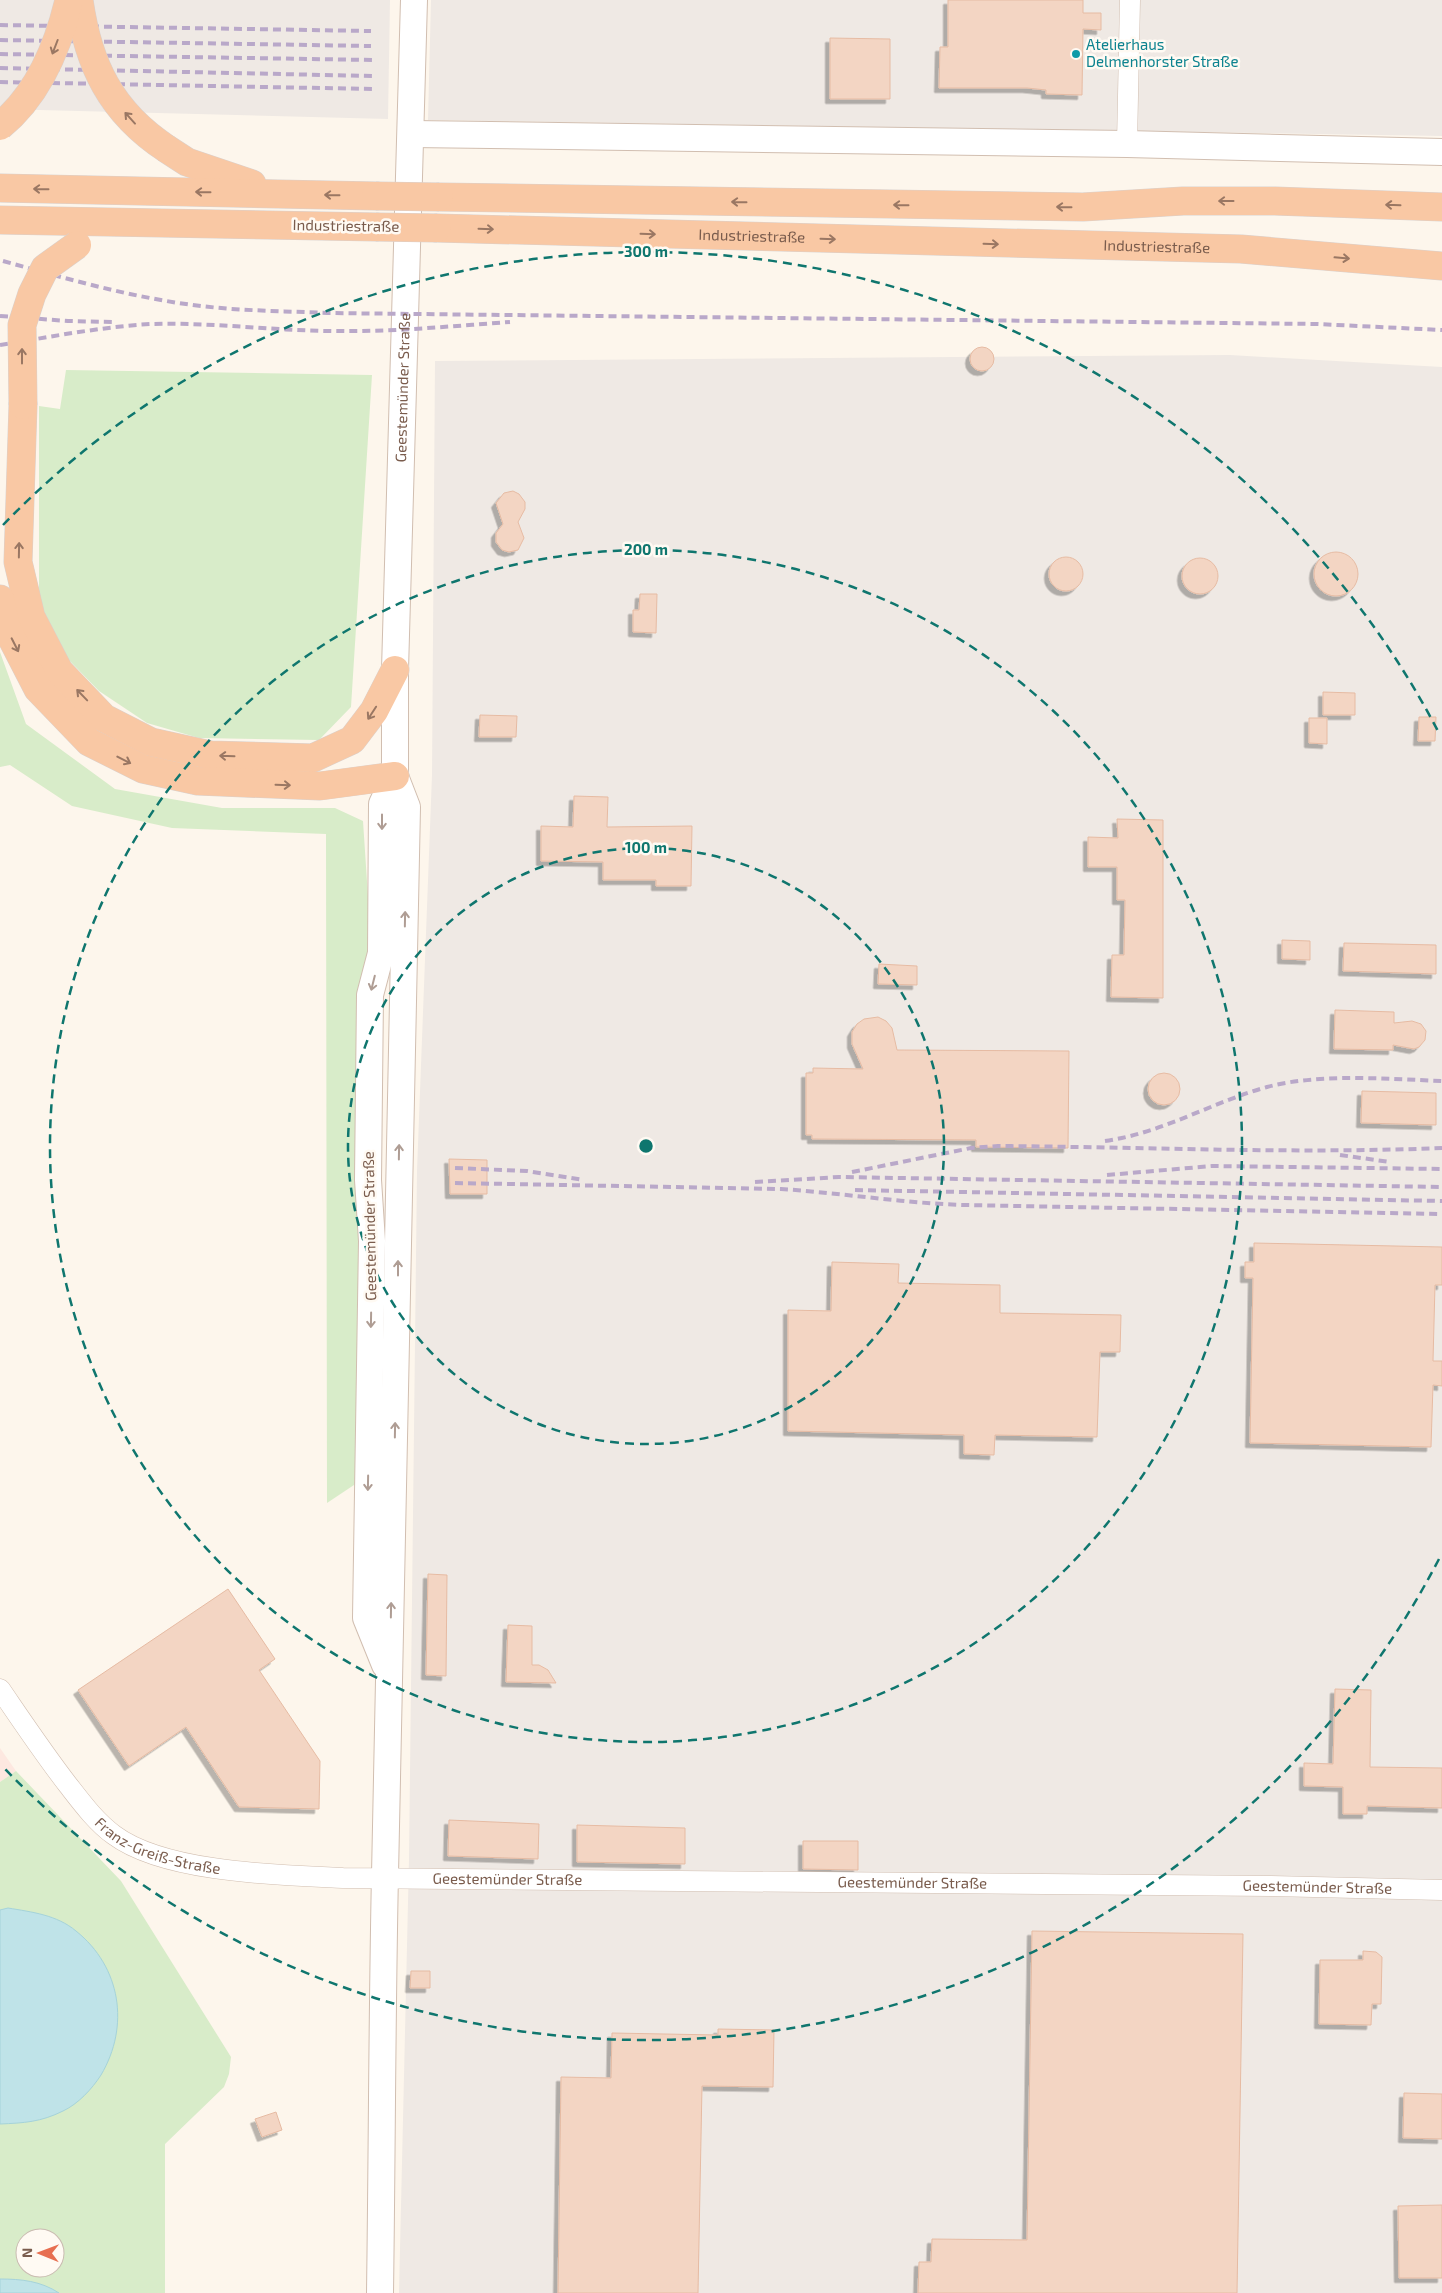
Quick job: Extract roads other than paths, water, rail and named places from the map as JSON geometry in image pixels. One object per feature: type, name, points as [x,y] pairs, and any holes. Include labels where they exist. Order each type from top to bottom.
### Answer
[{"type":"highway","points":[[0,126],[14,115],[44,72],[56,45],[69,0]]},
{"type":"highway","points":[[79,0],[83,28],[93,61],[107,89],[148,136],[187,162],[214,173],[287,194]]},
{"type":"highway","name":"Industriestraße","points":[[0,188],[1083,207],[1183,201],[1275,201],[1442,207]]},
{"type":"highway","name":"Industriestraße","points":[[0,220],[437,228],[1241,250],[1442,266]]},
{"type":"highway","points":[[268,225],[97,239],[77,245],[45,268],[32,294],[22,325],[18,562],[31,617],[59,671],[104,718],[151,742],[210,755],[312,758],[395,776]]},
{"type":"highway","points":[[0,599],[6,627],[38,689],[89,742],[143,769],[198,781],[320,786],[395,776]]},
{"type":"highway","points":[[312,758],[352,740],[374,711],[395,670]]},
{"type":"street","name":"Geestemünder Straße","points":[[380,2293],[384,1878],[407,807],[395,776],[395,670],[412,134],[414,0]]},
{"type":"street","points":[[1127,144],[1130,0]]},
{"type":"street","points":[[412,134],[1127,144],[1442,152]]},
{"type":"street","name":"Franz-Greiß-Straße","points":[[0,1689],[47,1758],[87,1810],[114,1836],[146,1853],[189,1864],[270,1874],[384,1878]]},
{"type":"street","name":"Geestemünder Straße","points":[[384,1878],[1271,1886],[1442,1890]]},
{"type":"water","points":[[8,1908],[44,1915],[61,1921],[76,1931],[103,1962],[111,1979],[118,2017],[116,2037],[110,2056],[101,2075],[89,2091],[69,2108],[47,2118],[0,2124],[0,1910]]},
{"type":"water","points":[[0,2279],[31,2282],[59,2293],[0,2293]]},
{"type":"railway","points":[[0,25],[371,31]]},
{"type":"railway","points":[[0,40],[371,46]]},
{"type":"railway","points":[[0,54],[372,60]]},
{"type":"railway","points":[[0,68],[372,76]]},
{"type":"railway","points":[[0,82],[372,89]]},
{"type":"railway","points":[[3,261],[151,298],[176,303],[248,310],[327,313],[1317,324],[1442,330]]},
{"type":"railway","points":[[0,316],[115,322]]},
{"type":"railway","points":[[0,345],[94,330],[150,324],[197,324],[313,331],[380,331],[510,322]]},
{"type":"railway","points":[[1105,1141],[1147,1131],[1247,1093],[1287,1083],[1331,1078],[1442,1081]]},
{"type":"railway","points":[[852,1172],[971,1148],[998,1146],[1276,1150],[1442,1148]]},
{"type":"railway","points":[[1340,1155],[1390,1162]]},
{"type":"railway","points":[[1107,1175],[1212,1166],[1442,1169]]},
{"type":"railway","points":[[455,1168],[527,1171],[584,1180]]},
{"type":"railway","points":[[755,1182],[839,1177],[1442,1187]]},
{"type":"railway","points":[[455,1183],[781,1189],[963,1205],[1442,1214]]},
{"type":"railway","points":[[855,1190],[1442,1201]]},
{"type":"place","name":"Atelierhaus Delmenhorster Straße","points":[[1076,54]]}]
